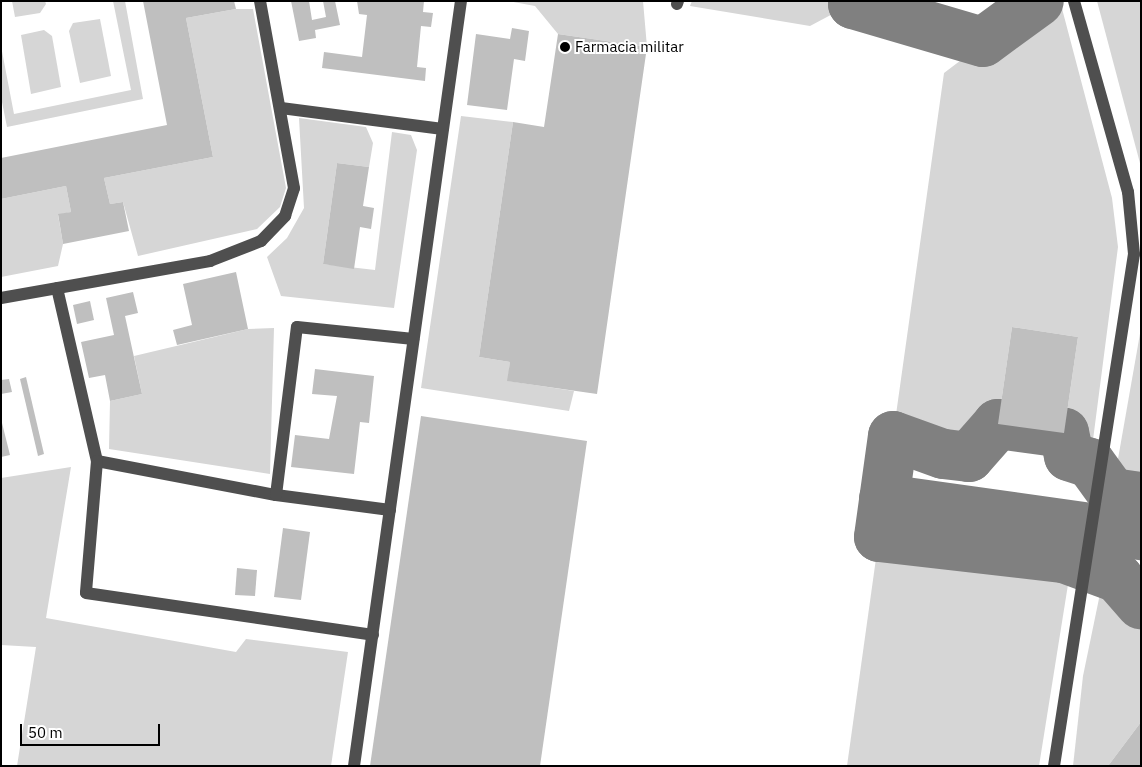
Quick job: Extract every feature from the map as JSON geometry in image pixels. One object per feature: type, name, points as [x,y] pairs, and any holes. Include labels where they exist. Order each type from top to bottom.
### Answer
[{"type":"lane","points":[[1,298],[210,261],[261,241],[285,216],[294,188],[281,108],[260,1]]},
{"type":"lane","points":[[354,766],[462,1]]},
{"type":"lane","points":[[1054,766],[1134,254],[1128,192],[1074,1]]},
{"type":"lane","points":[[281,108],[443,129]]},
{"type":"lane","points":[[57,288],[97,461],[86,593],[373,635]]},
{"type":"lane","points":[[276,495],[297,327],[413,339]]},
{"type":"lane","points":[[97,461],[276,495],[390,510]]},
{"type":"shaded area","points":[[12,1],[45,1],[46,4],[40,13],[15,17]]},
{"type":"shaded area","points":[[113,1],[125,1],[143,99],[7,127],[1,97],[1,46],[14,114],[131,90]]},
{"type":"shaded area","points":[[508,1],[643,1],[647,47],[558,34],[535,6]]},
{"type":"shaded area","points":[[692,1],[857,1],[810,26],[690,6]]},
{"type":"shaded area","points":[[1039,1],[1060,1],[1112,198],[1118,247],[1090,463],[1069,456],[1064,433],[1078,337],[1012,327],[998,424],[969,457],[943,454],[893,436],[944,73]]},
{"type":"shaded area","points":[[1097,1],[1141,1],[1141,167]]},
{"type":"shaded area","points":[[236,9],[253,9],[286,188],[280,207],[257,229],[138,256],[123,202],[110,204],[104,178],[213,157],[186,18]]},
{"type":"shaded area","points":[[100,19],[111,76],[80,83],[69,31],[73,23]]},
{"type":"shaded area","points":[[44,30],[52,36],[61,87],[31,94],[21,35]]},
{"type":"shaded area","points":[[461,116],[513,122],[479,357],[510,362],[508,381],[574,391],[569,411],[421,388]]},
{"type":"shaded area","points":[[299,118],[366,127],[373,143],[369,167],[337,163],[323,264],[375,270],[392,132],[411,135],[417,150],[394,308],[281,296],[267,257],[287,238],[304,208]]},
{"type":"shaded area","points":[[66,186],[71,212],[58,215],[63,244],[58,266],[1,277],[1,199]]},
{"type":"shaded area","points":[[274,328],[270,474],[109,449],[110,401],[142,394],[134,356],[248,329]]},
{"type":"shaded area","points":[[1141,328],[1141,497],[1112,493]]},
{"type":"shaded area","points":[[71,467],[46,618],[236,652],[246,639],[348,652],[331,766],[17,766],[36,647],[1,645],[1,478]]},
{"type":"shaded area","points":[[879,537],[1064,558],[1070,572],[1039,766],[847,766]]},
{"type":"shaded area","points":[[1118,578],[1141,604],[1141,722],[1108,766],[1073,766],[1083,676],[1102,584]]},
{"type":"building","points":[[143,1],[234,1],[236,9],[186,18],[213,157],[104,178],[110,204],[123,202],[129,231],[63,244],[58,214],[71,212],[66,186],[1,199],[1,158],[167,125]]},
{"type":"building","points":[[291,1],[309,1],[312,20],[326,17],[323,1],[335,1],[340,25],[315,30],[316,38],[299,41]]},
{"type":"building","points":[[357,1],[424,1],[423,12],[433,13],[431,27],[421,26],[417,67],[426,68],[425,81],[322,68],[324,52],[362,57],[367,15],[359,14]]},
{"type":"building","points":[[512,28],[529,31],[525,61],[514,59],[507,110],[467,105],[476,34],[510,39]]},
{"type":"building","points":[[558,34],[647,47],[597,394],[507,381],[510,362],[479,357],[513,122],[544,127]]},
{"type":"building","points":[[337,163],[369,167],[363,206],[374,208],[371,229],[360,227],[354,269],[323,264]]},
{"type":"building","points":[[236,272],[248,329],[177,345],[173,330],[192,325],[183,284]]},
{"type":"building","points":[[133,292],[138,313],[125,316],[142,394],[110,401],[105,375],[89,378],[81,342],[114,335],[106,298]]},
{"type":"building","points":[[90,301],[94,320],[77,324],[73,305]]},
{"type":"building","points":[[1012,327],[1078,337],[1064,433],[998,424]]},
{"type":"building","points":[[315,369],[374,376],[369,423],[360,422],[354,474],[291,467],[295,435],[329,439],[337,396],[312,394]]},
{"type":"building","points":[[26,377],[44,454],[38,456],[20,379]]},
{"type":"building","points":[[9,379],[12,392],[1,394],[1,380]]},
{"type":"building","points":[[421,416],[587,441],[540,766],[370,766]]},
{"type":"building","points":[[1,419],[10,455],[1,457]]},
{"type":"building","points":[[283,528],[310,532],[301,600],[274,597]]},
{"type":"building","points":[[237,568],[257,570],[255,596],[235,595]]},
{"type":"building","points":[[1141,722],[1141,766],[1108,766]]},
{"type":"taxiway","points":[[857,1],[853,4],[983,42],[1039,1]]},
{"type":"taxiway","points":[[1141,497],[1112,493],[1090,463],[1069,456],[1064,433],[998,424],[969,457],[943,454],[893,436],[879,537],[1064,558],[1118,578],[1141,604]]},
{"type":"taxiway","points":[[884,499],[1141,535]]},
{"type":"place","name":"Farmacia militar","points":[[565,47]]}]
